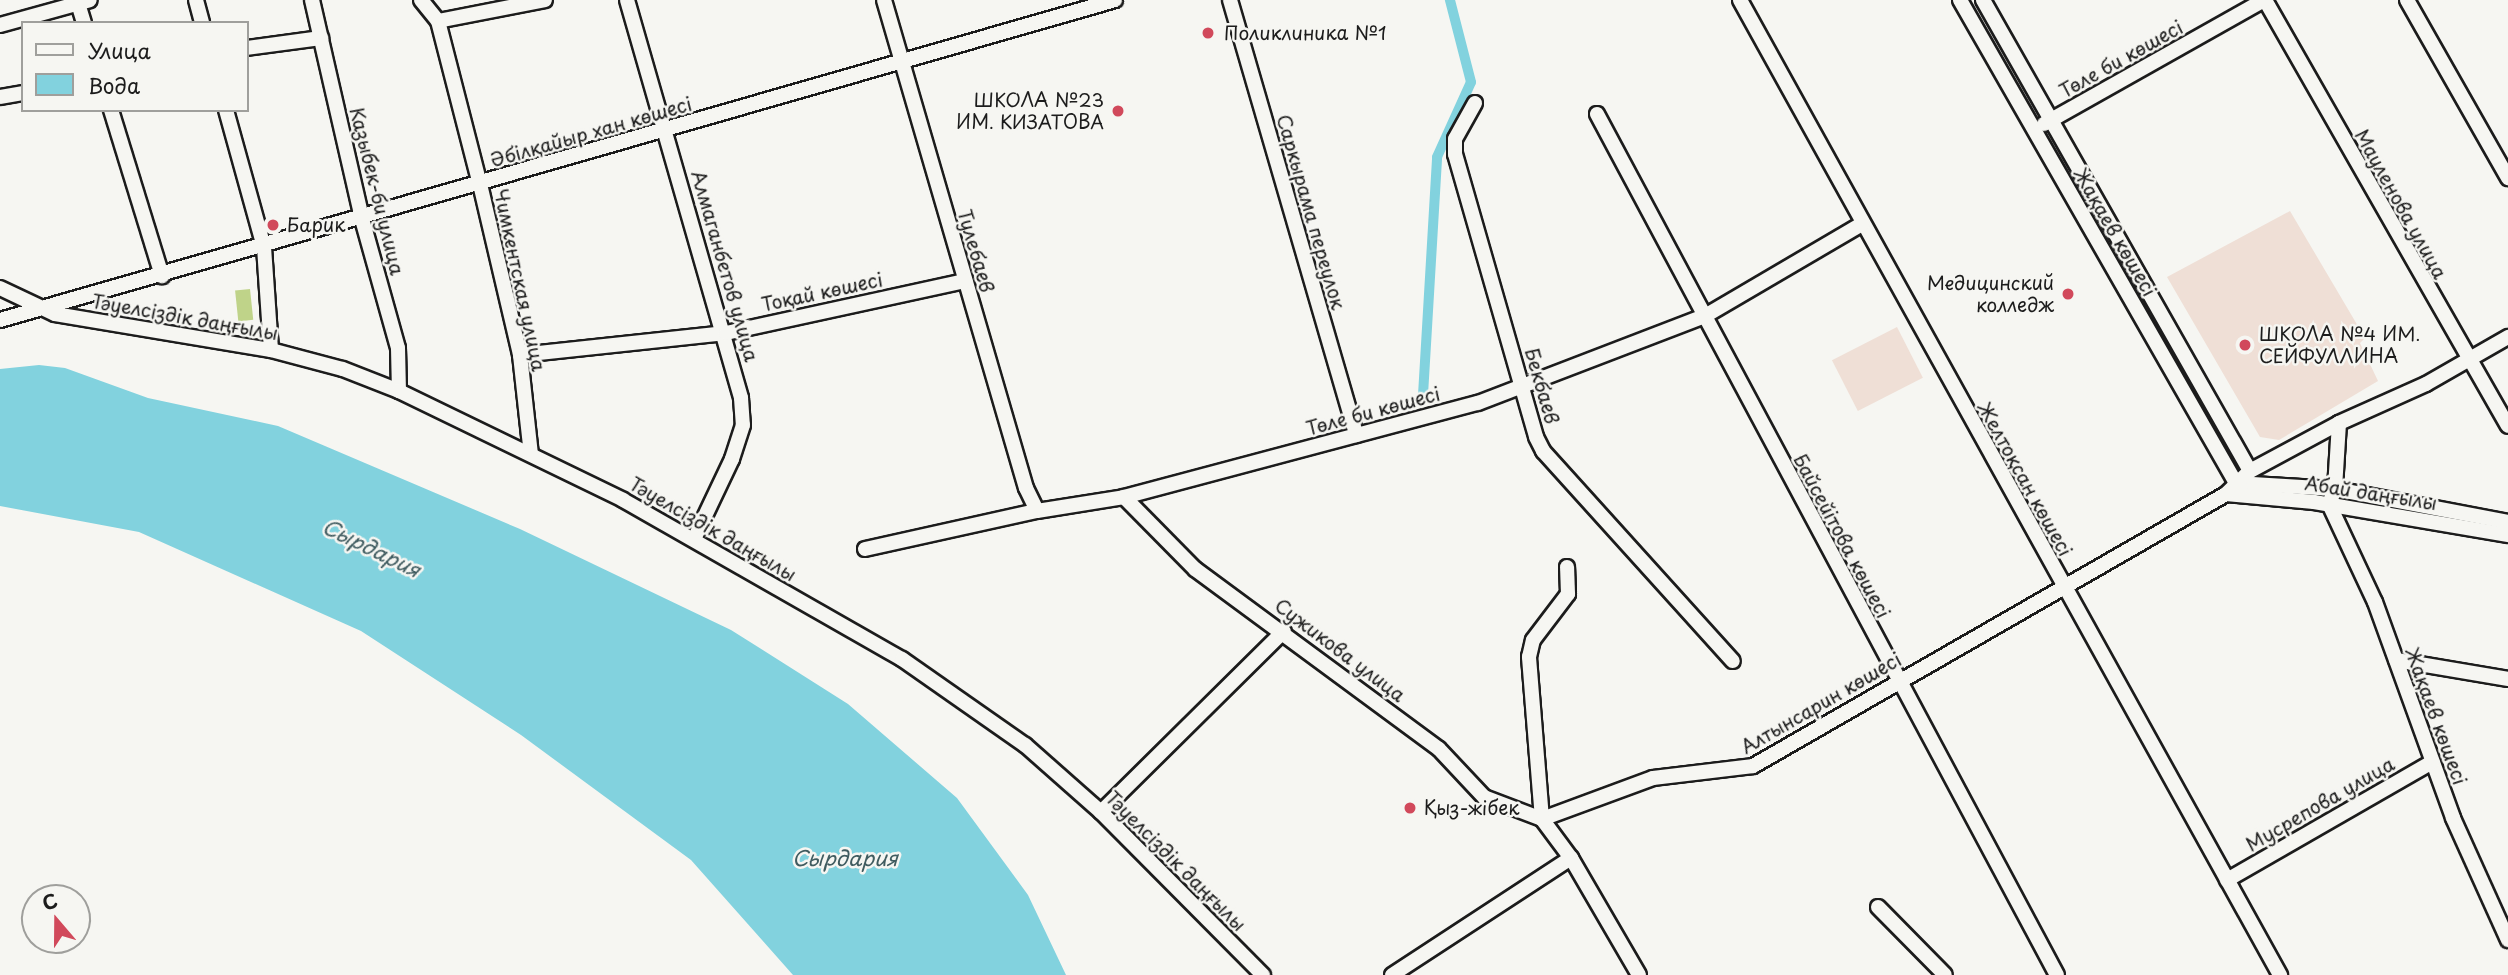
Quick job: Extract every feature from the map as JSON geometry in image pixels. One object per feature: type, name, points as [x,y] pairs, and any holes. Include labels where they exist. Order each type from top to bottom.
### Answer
[{"type":"street","points":[[196,0],[201,21]]},
{"type":"street","name":"Казыбек-би улица","points":[[312,0],[362,219],[398,348],[399,391]]},
{"type":"street","name":"Чимкентская улица","points":[[421,0],[438,21],[480,184],[520,355],[531,454]]},
{"type":"street","points":[[438,21],[545,0]]},
{"type":"street","name":"Алмаганбетов улица","points":[[627,0],[726,333],[743,425],[732,459],[694,539]]},
{"type":"street","name":"Тулебаев","points":[[884,0],[1026,488],[1037,511]]},
{"type":"street","name":"Әбілқайыр хан көшесі","points":[[49,311],[1115,0]]},
{"type":"street","name":"Саркырама переулок","points":[[1230,0],[1356,435]]},
{"type":"street","name":"Желтоқсан көшесі","points":[[1740,0],[1861,224],[2280,975]]},
{"type":"street","name":"Жақаев көшесі","points":[[1960,0],[2034,129],[2231,489]]},
{"type":"street","name":"Жақаев көшесі","points":[[1983,0],[2250,471]]},
{"type":"street","name":"Төле би көшесі","points":[[2034,129],[2264,0]]},
{"type":"street","name":"Мауленова улица","points":[[2264,0],[2467,361],[2508,426]]},
{"type":"street","points":[[2407,0],[2508,178]]},
{"type":"street","points":[[0,26],[82,1],[84,21]]},
{"type":"street","points":[[248,48],[321,38]]},
{"type":"street","points":[[0,97],[21,93]]},
{"type":"street","name":"Бекбаев","points":[[1475,103],[1455,139],[1455,154],[1543,451],[1733,661]]},
{"type":"street","points":[[112,112],[162,276]]},
{"type":"street","points":[[227,112],[264,247],[271,350]]},
{"type":"street","name":"Байсейітова көшесі","points":[[1597,114],[2057,975]]},
{"type":"street","name":"Төле би көшесі","points":[[865,549],[1037,511],[1124,497],[1478,403],[1705,316],[1861,224]]},
{"type":"street","name":"Тоқай көшесі","points":[[520,355],[726,333],[965,281]]},
{"type":"street","points":[[0,288],[49,311]]},
{"type":"street","points":[[0,320],[49,311]]},
{"type":"street","points":[[0,330],[49,311]]},
{"type":"street","name":"Тәуелсіздік даңғылы","points":[[49,311],[271,350],[343,369],[399,391],[531,454],[694,539],[902,659],[1025,745],[1101,812],[1263,975]]},
{"type":"street","points":[[2231,489],[2250,471],[2339,423],[2467,361],[2508,337]]},
{"type":"street","points":[[2329,504],[2335,489],[2339,423]]},
{"type":"street","name":"Абай даңғылы","points":[[2231,489],[2335,489],[2508,522]]},
{"type":"street","name":"Абай даңғылы","points":[[2231,489],[2508,535]]},
{"type":"street","name":"Алтынсарин көшесі","points":[[1542,819],[1653,778],[1743,771],[2231,489]]},
{"type":"street","name":"Сужикова улица","points":[[1124,497],[1195,569],[1284,631],[1439,749],[1484,797],[1542,819]]},
{"type":"street","name":"Жақаев көшесі","points":[[2329,504],[2375,602],[2432,762],[2508,940]]},
{"type":"street","points":[[1567,567],[1568,594],[1534,640],[1529,657],[1542,819],[1571,858],[1639,975]]},
{"type":"street","points":[[1101,812],[1284,631]]},
{"type":"street","points":[[2396,660],[2508,679]]},
{"type":"street","name":"Мусрепова улица","points":[[2227,880],[2432,762]]},
{"type":"street","points":[[1392,975],[1571,858]]},
{"type":"street","points":[[1878,907],[1945,975]]},
{"type":"shaded area","points":[[2290,211],[2365,338],[2360,343],[2378,381],[2279,440],[2260,437],[2167,277]]},
{"type":"shaded area","points":[[1897,327],[1923,378],[1858,411],[1832,360]]},
{"type":"green space","points":[[250,289],[253,320],[238,321],[235,291]]},
{"type":"water","name":"Сырдария","points":[[39,365],[65,368],[148,398],[278,426],[520,529],[731,630],[848,704],[957,798],[1028,895],[1066,975],[793,975],[691,860],[521,735],[361,631],[139,532],[0,506],[0,369]]},
{"type":"waterway","points":[[1423,395],[1437,157],[1471,82],[1450,0]]},
{"type":"place","name":"Поликлиника №1","points":[[1208,33]]},
{"type":"place","name":"ШКОЛА №23 ИМ. КИЗАТОВА","points":[[1118,111]]},
{"type":"place","name":"Барик","points":[[273,225]]},
{"type":"place","name":"Медицинский колледж","points":[[2068,294]]},
{"type":"place","name":"ШКОЛА №4 ИМ. СЕЙФУЛЛИНА","points":[[2245,345]]},
{"type":"place","name":"Қыз-жібек","points":[[1410,808]]}]
